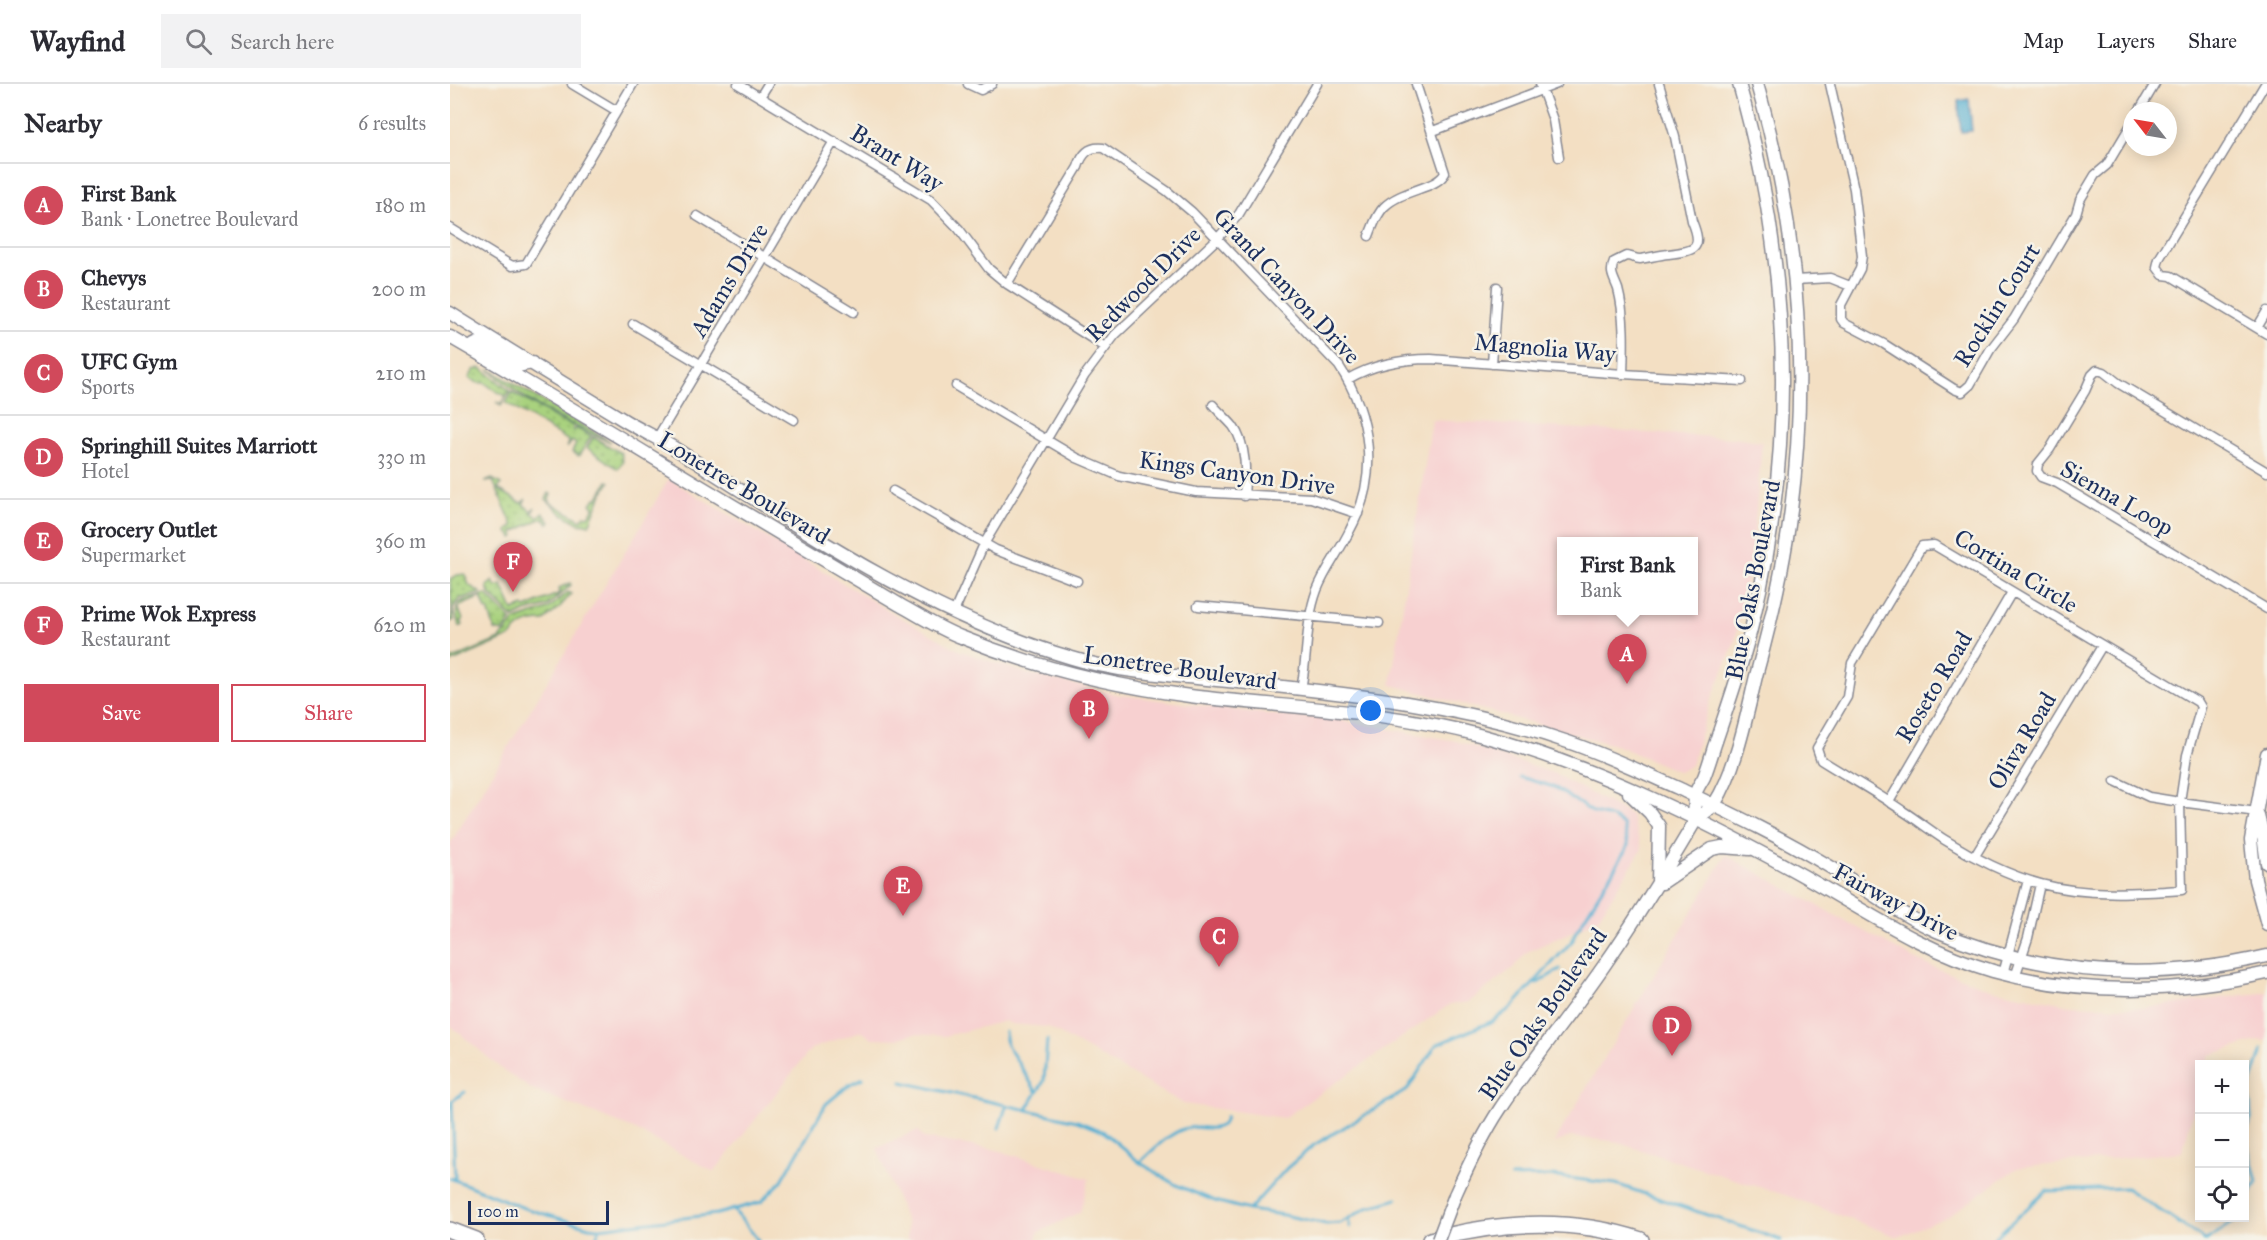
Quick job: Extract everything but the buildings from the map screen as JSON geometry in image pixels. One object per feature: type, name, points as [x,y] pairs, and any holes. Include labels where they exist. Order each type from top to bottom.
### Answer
[{"type":"highway","points":[[1430,1240],[1510,1224],[1568,1224],[1641,1240]]},
{"type":"highway","points":[[450,1230],[476,1240]]},
{"type":"main road","name":"Blue Oaks Boulevard","points":[[1695,820],[1695,796],[1729,706],[1752,629],[1771,536],[1780,448],[1783,374],[1778,280],[1759,157],[1739,84]]},
{"type":"main road","name":"Blue Oaks Boulevard","points":[[1438,1240],[1455,1195],[1476,1151],[1499,1111],[1602,969],[1658,885],[1695,820],[1714,805],[1732,763],[1744,725],[1775,601],[1788,529],[1798,420],[1799,351],[1795,280],[1781,187],[1757,84]]},
{"type":"main road","name":"Lonetree Boulevard","points":[[450,314],[894,582],[990,628],[1073,659],[1174,676],[1349,693],[1461,713],[1553,737],[1629,766],[1714,805]]},
{"type":"main road","name":"Lonetree Boulevard","points":[[450,337],[855,579],[946,630],[990,648],[1096,680],[1187,696],[1379,714],[1479,735],[1513,745],[1620,785],[1695,820]]},
{"type":"main road","name":"Lonetree Boulevard","points":[[472,349],[478,344],[517,366],[532,363]]},
{"type":"main road","points":[[647,454],[657,438]]},
{"type":"main road","points":[[946,630],[954,612]]},
{"type":"main road","points":[[1300,706],[1301,689]]},
{"type":"main road","points":[[2267,754],[2251,840],[2252,863],[2267,924]]},
{"type":"main road","points":[[1620,785],[1658,823],[1660,835],[1658,885]]},
{"type":"main road","name":"Fairway Drive","points":[[1714,805],[1827,865],[1913,920],[2008,956],[2072,968],[2130,973],[2199,969],[2267,956]]},
{"type":"main road","points":[[2257,812],[2264,835],[2267,863]]},
{"type":"main road","name":"Fairway Drive","points":[[1695,820],[1755,850],[1917,942],[1964,961],[2009,975],[2067,985],[2139,989],[2204,984],[2267,973]]},
{"type":"main road","points":[[1658,885],[1712,849],[1722,847],[1755,850]]},
{"type":"street","points":[[572,84],[617,111]]},
{"type":"street","points":[[450,228],[512,266],[526,264],[633,84]]},
{"type":"street","name":"Brant Way","points":[[738,84],[931,200],[959,229],[989,269],[1007,284],[1105,347]]},
{"type":"street","points":[[760,97],[768,84]]},
{"type":"street","points":[[968,84],[981,90],[992,84]]},
{"type":"street","name":"Redwood Drive","points":[[954,612],[984,544],[1084,375],[1105,347],[1218,237],[1244,207],[1317,84]]},
{"type":"street","points":[[1369,236],[1376,219],[1390,202],[1411,190],[1435,184],[1443,178],[1445,169],[1416,84]]},
{"type":"street","points":[[1433,131],[1541,87],[1557,84]]},
{"type":"street","points":[[1623,374],[1623,328],[1617,288],[1611,272],[1614,262],[1626,256],[1637,259],[1683,254],[1693,248],[1697,241],[1675,137],[1659,84]]},
{"type":"street","name":"Rocklin Court","points":[[1830,84],[1854,189],[1862,256],[1860,269],[1841,305],[1841,319],[1844,323],[1884,344],[1962,392],[1970,385],[1990,350],[2014,319],[2076,214],[2080,200],[2095,175],[2107,165],[2123,138]]},
{"type":"street","points":[[2144,102],[2155,84]]},
{"type":"street","points":[[2265,84],[2157,263],[2159,272],[2163,275],[2171,276],[2267,334]]},
{"type":"street","points":[[1541,87],[1553,120],[1559,157]]},
{"type":"street","name":"Adams Drive","points":[[657,438],[834,141]]},
{"type":"street","name":"Grand Canyon Drive","points":[[1007,284],[1083,155],[1094,148],[1106,149],[1114,158],[1167,192],[1192,212],[1327,352],[1348,379],[1363,414],[1368,444],[1367,478],[1358,514],[1321,579],[1310,616],[1301,689]]},
{"type":"street","points":[[697,216],[854,312]]},
{"type":"street","points":[[1795,280],[1830,278],[1850,286]]},
{"type":"street","points":[[1492,364],[1497,288]]},
{"type":"street","points":[[2257,328],[2267,311]]},
{"type":"street","points":[[633,324],[794,420]]},
{"type":"street","name":"Magnolia Way","points":[[1348,379],[1372,367],[1402,360],[1431,358],[1742,381]]},
{"type":"street","name":"Sienna Loop","points":[[2267,472],[2118,383],[2104,372],[2097,370],[2050,449],[2038,464],[2037,471],[2041,477],[2057,483],[2267,609]]},
{"type":"street","name":"Kings Canyon Drive","points":[[956,386],[1088,464],[1119,476],[1196,492],[1311,498],[1358,514]]},
{"type":"street","points":[[1213,405],[1233,426],[1240,442],[1244,462],[1244,496]]},
{"type":"street","points":[[893,491],[984,544],[1077,580]]},
{"type":"street","name":"Cortina Circle","points":[[1934,545],[2102,646],[2198,702],[2201,707],[2187,755],[2180,802],[2182,890],[2124,892],[2079,890],[2028,880],[1942,839],[1929,827],[1821,760],[1817,748],[1847,697],[1852,663],[1922,546],[1934,545]]},
{"type":"street","name":"Roseto Road","points":[[1889,802],[2012,592]]},
{"type":"street","points":[[1198,606],[1379,623]]},
{"type":"street","name":"Oliva Road","points":[[1975,856],[2102,646]]},
{"type":"street","points":[[2115,781],[2149,797],[2257,812]]},
{"type":"street","points":[[2009,975],[2008,956],[2028,880]]},
{"type":"street","points":[[2009,975],[2021,959],[2040,884]]},
{"type":"shaded area","points":[[1432,420],[1733,438],[1762,442],[1753,545],[1735,642],[1710,703],[1691,765],[1679,772],[1618,746],[1392,685]]},
{"type":"shaded area","points":[[669,479],[896,615],[961,651],[1025,673],[1120,695],[1275,715],[1332,719],[1456,741],[1553,773],[1631,815],[1642,849],[1597,920],[1527,952],[1514,967],[1469,1002],[1449,1005],[1284,1118],[1184,1104],[1048,1027],[1011,1024],[1005,1021],[945,1036],[913,1034],[897,1039],[872,1038],[861,1031],[811,1049],[714,1172],[636,1130],[531,1089],[504,1071],[450,1025],[450,844]]},
{"type":"shaded area","points":[[1726,855],[1918,961],[1990,989],[2071,1005],[2144,1008],[2267,992],[2267,1041],[2259,1040],[2210,1055],[2208,1060],[2195,1060],[2195,1105],[2182,1152],[2017,1168],[1949,1216],[1898,1237],[1791,1197],[1612,1141],[1570,1137],[1553,1144]]},
{"type":"shaded area","points":[[918,1130],[924,1138],[997,1150],[1089,1179],[1080,1212],[1038,1233],[1036,1240],[907,1240],[907,1224],[877,1148]]},
{"type":"green space","points":[[481,368],[510,391],[501,406],[496,402],[502,404],[506,396],[485,383],[478,383],[469,378],[474,370]]},
{"type":"green space","points":[[489,369],[611,442],[547,411],[516,391]]},
{"type":"green space","points":[[512,392],[559,420],[574,426],[572,429],[574,431],[576,428],[591,436],[579,456],[572,452],[576,444],[572,441],[567,448],[569,441],[506,403]]},
{"type":"green space","points":[[593,437],[621,453],[623,461],[618,469],[587,448]]},
{"type":"green space","points":[[492,479],[501,484],[498,489],[521,503],[526,499],[523,504],[531,511],[535,507],[532,513],[538,517],[543,513],[550,522],[548,524],[543,518],[513,532],[515,537],[513,538],[507,531],[513,526],[493,481],[485,482]]},
{"type":"green space","points":[[608,481],[610,482],[602,494],[589,525],[582,523],[581,525],[561,513],[546,499],[549,493],[551,494],[549,499],[551,503],[581,520],[585,515],[589,516],[594,507],[591,504],[595,498],[597,499]]},
{"type":"green space","points":[[465,574],[469,585],[481,593],[459,599],[453,608],[454,620],[450,622],[452,613],[450,579]]},
{"type":"green space","points":[[493,581],[496,587],[502,585],[513,610],[524,606],[525,608],[560,593],[559,588],[570,583],[571,585],[547,606],[513,618],[489,593],[487,586]]},
{"type":"green space","points":[[568,592],[571,594],[544,621],[525,624],[512,636],[450,663],[450,660],[500,639],[515,620],[548,609]]},
{"type":"green space","points":[[486,594],[511,620],[503,632],[495,630],[481,597],[458,607],[463,620],[461,621],[463,625],[459,627],[457,617],[458,605]]},
{"type":"water","points":[[1969,99],[1972,131],[1961,132],[1958,101]]},
{"type":"waterway","points":[[1249,1210],[1287,1168],[1314,1145],[1407,1090],[1436,1045],[1493,1021],[1512,1007],[1573,940],[1575,933],[1626,850],[1628,845],[1623,825],[1613,818],[1594,813],[1554,787],[1520,777]]},
{"type":"waterway","points":[[1536,984],[1560,969]]},
{"type":"waterway","points":[[1005,1032],[1007,1045],[1036,1091]]},
{"type":"waterway","points":[[1027,1109],[1044,1081],[1047,1040]]},
{"type":"waterway","points":[[2249,1196],[2257,1182],[2245,1137],[2251,1119],[2249,1089],[2262,1050]]},
{"type":"waterway","points":[[450,1178],[524,1208],[589,1227],[599,1228],[717,1214],[761,1202],[781,1182],[826,1104],[850,1084],[863,1078]]},
{"type":"waterway","points":[[902,1082],[1077,1121],[1104,1132],[1139,1162],[1176,1185],[1215,1201],[1249,1210],[1326,1224],[1340,1223],[1367,1208],[1397,1199]]},
{"type":"waterway","points":[[455,1179],[452,1101],[465,1092]]},
{"type":"waterway","points":[[999,1128],[1006,1107]]},
{"type":"waterway","points":[[1140,1162],[1174,1133],[1192,1127],[1215,1128],[1224,1123],[1226,1117]]},
{"type":"waterway","points":[[1511,1177],[1552,1176],[1616,1184],[1781,1240]]},
{"type":"waterway","points":[[1992,1240],[2046,1191],[2126,1188],[2205,1240]]},
{"type":"waterway","points":[[733,1209],[758,1240]]},
{"type":"waterway","points":[[1348,1219],[1350,1227]]},
{"type":"waterway","points":[[2206,1240],[2234,1222]]},
{"type":"waterway","points":[[596,1240],[599,1228]]},
{"type":"place","name":"Prime Wok Express","points":[[513,592]]},
{"type":"place","name":"First Bank","points":[[1627,684]]},
{"type":"place","name":"Chevys","points":[[1089,739]]},
{"type":"place","name":"Grocery Outlet","points":[[903,916]]},
{"type":"place","name":"UFC Gym","points":[[1219,967]]},
{"type":"place","name":"Springhill Suites Marriott","points":[[1672,1056]]}]
